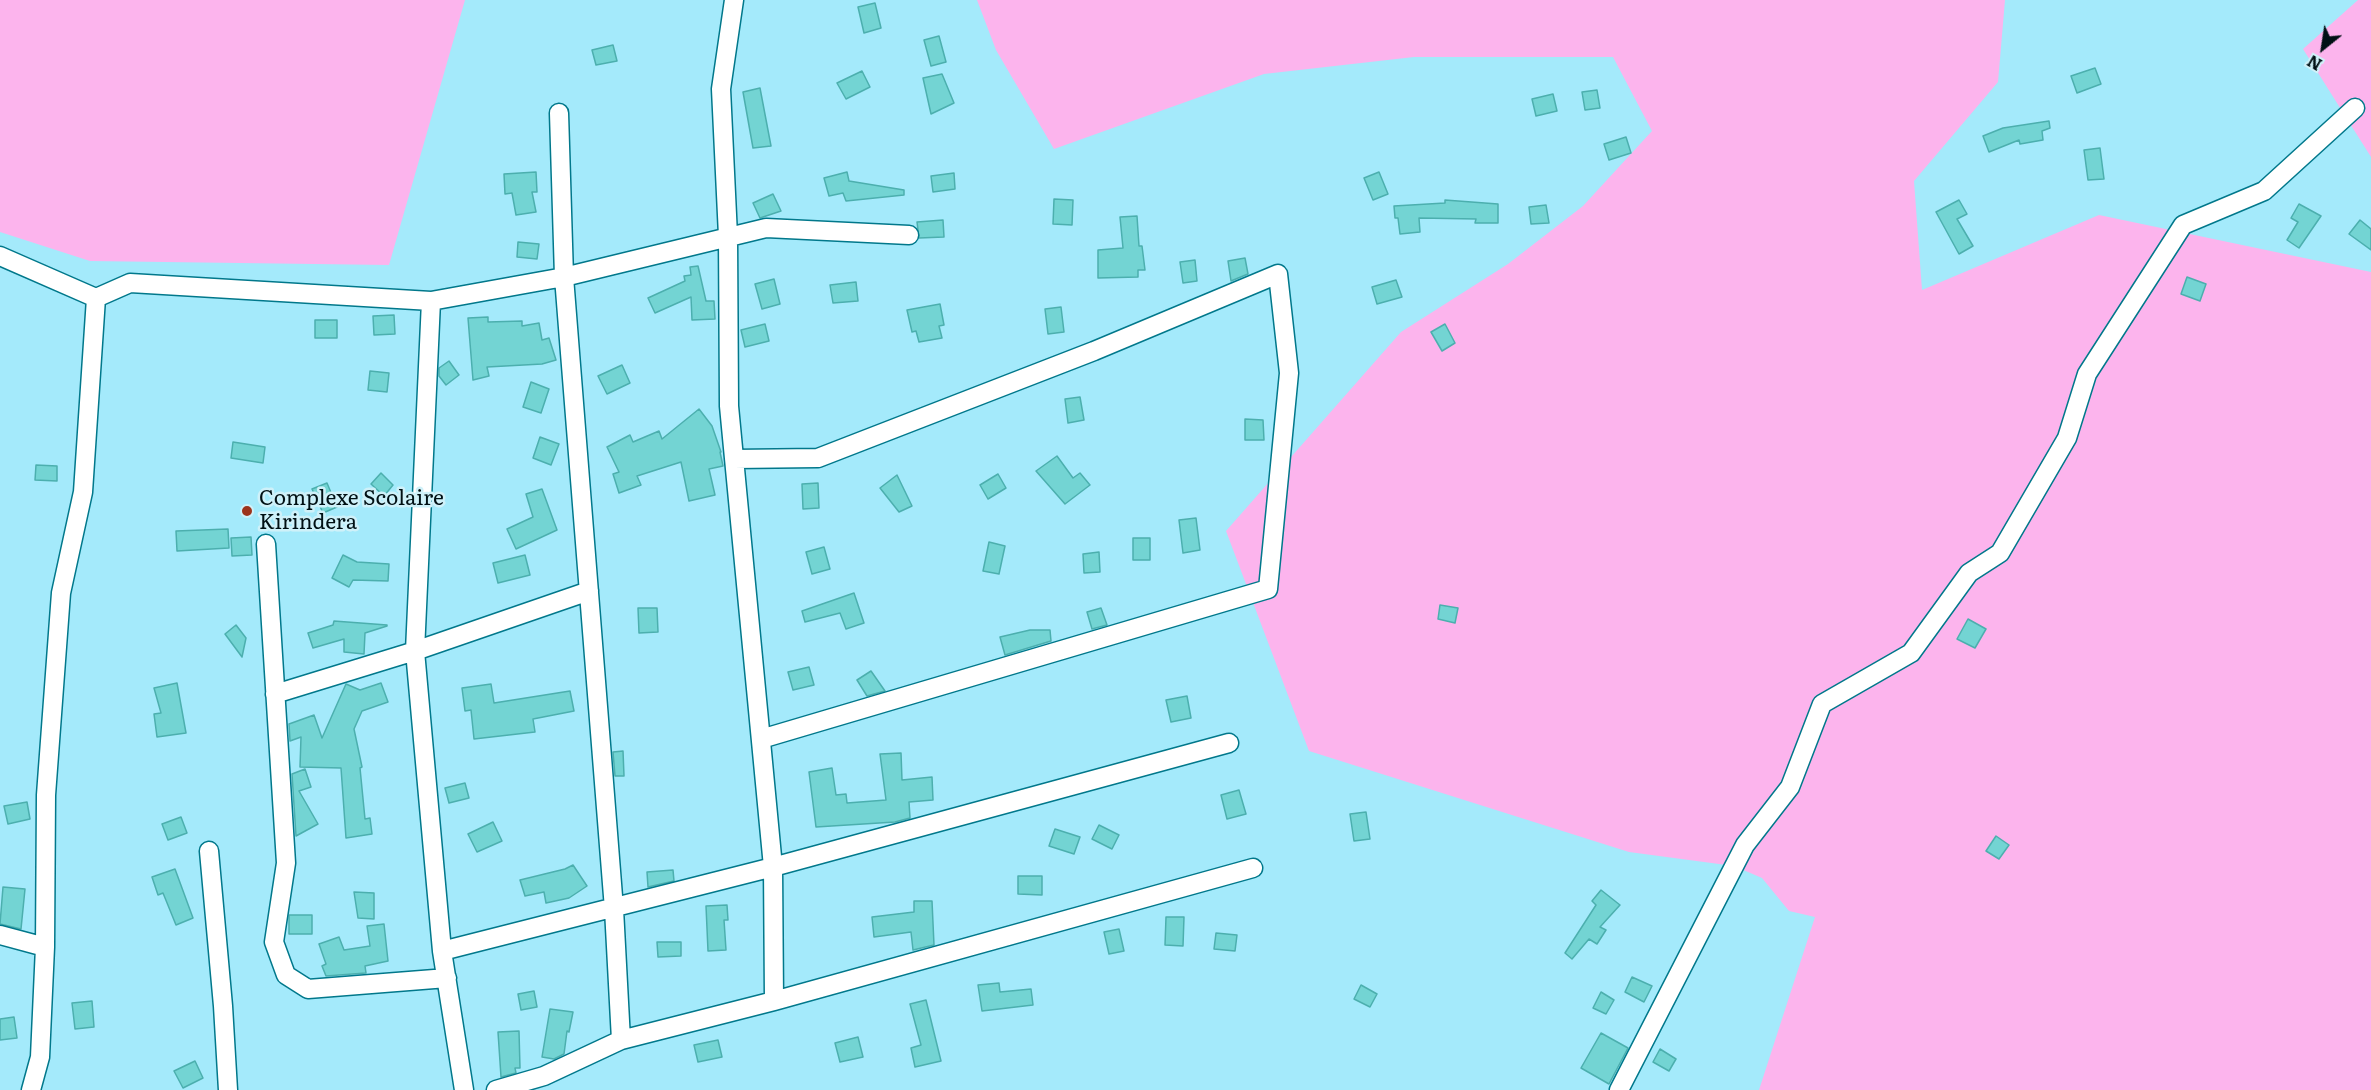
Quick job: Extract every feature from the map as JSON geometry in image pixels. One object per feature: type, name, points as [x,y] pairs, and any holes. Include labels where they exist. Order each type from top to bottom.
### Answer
[{"type":"street","points":[[735,0],[722,89],[728,236],[729,406],[772,867],[774,1001]]},
{"type":"street","points":[[1619,1090],[1745,845],[1790,787],[1822,704],[1911,653],[1969,573],[2000,553],[2067,438],[2087,374],[2183,225],[2264,191],[2355,108]]},
{"type":"street","points":[[559,112],[564,276],[614,909],[621,1040]]},
{"type":"street","points":[[0,256],[96,298],[130,283],[431,302],[564,276],[766,228],[909,235]]},
{"type":"street","points":[[734,459],[818,458],[1094,351],[1278,274],[1289,373],[1268,590],[761,739]]},
{"type":"street","points":[[31,1090],[40,1057],[45,947],[46,795],[61,593],[83,492],[96,298]]},
{"type":"street","points":[[431,302],[415,651],[442,951],[464,1090]]},
{"type":"street","points":[[266,544],[286,862],[274,942],[286,975],[308,988],[447,978]]},
{"type":"street","points":[[275,694],[415,651],[590,591]]},
{"type":"street","points":[[442,951],[614,909],[1229,743]]},
{"type":"street","points":[[209,851],[228,1090]]},
{"type":"street","points":[[496,1090],[544,1076],[621,1040],[774,1001],[1253,868]]},
{"type":"street","points":[[0,934],[45,947]]},
{"type":"shaded area","points":[[0,0],[465,0],[389,265],[90,261],[0,232]]},
{"type":"shaded area","points":[[977,0],[2005,0],[1998,82],[1914,181],[1922,290],[2099,215],[2371,272],[2371,1090],[1759,1090],[1815,917],[1789,911],[1762,878],[1734,866],[1629,852],[1309,751],[1226,531],[1401,332],[1508,264],[1583,206],[1652,131],[1613,57],[1414,57],[1264,74],[1054,149],[996,50]]},
{"type":"shaded area","points":[[2358,0],[2371,0],[2371,157],[2303,49]]},
{"type":"building","points":[[875,3],[881,28],[864,33],[858,7]]},
{"type":"building","points":[[939,36],[946,62],[931,66],[924,40]]},
{"type":"building","points":[[613,45],[617,61],[596,65],[592,50]]},
{"type":"building","points":[[2095,68],[2101,84],[2077,93],[2071,76]]},
{"type":"building","points":[[862,71],[870,87],[846,99],[837,83]]},
{"type":"building","points":[[942,74],[954,103],[931,114],[923,78]]},
{"type":"building","points":[[760,88],[771,146],[753,148],[743,92]]},
{"type":"building","points":[[1597,90],[1600,108],[1585,110],[1582,92]]},
{"type":"building","points":[[1553,94],[1557,111],[1536,116],[1532,99]]},
{"type":"building","points":[[2049,121],[2050,128],[2042,131],[2043,140],[2020,144],[2019,140],[1989,152],[1983,136],[2003,128]]},
{"type":"building","points":[[1626,137],[1631,153],[1609,160],[1604,144]]},
{"type":"building","points":[[2100,148],[2104,179],[2088,180],[2084,150]]},
{"type":"building","points":[[536,172],[537,192],[532,192],[536,212],[516,215],[512,193],[505,194],[504,174]]},
{"type":"building","points":[[847,172],[849,181],[904,190],[904,195],[846,201],[843,193],[829,196],[824,178]]},
{"type":"building","points":[[1379,172],[1388,194],[1373,200],[1364,178]]},
{"type":"building","points":[[954,173],[955,189],[933,192],[931,176]]},
{"type":"building","points":[[773,194],[781,211],[760,218],[753,203]]},
{"type":"building","points":[[1054,199],[1073,200],[1072,225],[1053,224]]},
{"type":"building","points":[[1445,200],[1498,204],[1498,223],[1475,223],[1476,219],[1419,218],[1420,232],[1400,234],[1394,206],[1445,203]]},
{"type":"building","points":[[1959,200],[1967,214],[1957,219],[1973,246],[1959,254],[1936,212]]},
{"type":"building","points":[[2299,204],[2321,216],[2299,248],[2287,240],[2298,222],[2291,218]]},
{"type":"building","points":[[1546,205],[1549,223],[1531,224],[1529,207]]},
{"type":"building","points":[[1137,216],[1139,246],[1142,246],[1145,270],[1138,270],[1138,277],[1098,278],[1098,250],[1123,248],[1120,217]]},
{"type":"building","points":[[943,220],[944,237],[919,238],[917,222]]},
{"type":"building","points":[[2360,220],[2371,229],[2371,250],[2349,234]]},
{"type":"building","points":[[518,242],[539,244],[537,259],[517,257]]},
{"type":"building","points":[[1245,258],[1248,274],[1231,281],[1228,261]]},
{"type":"building","points":[[1195,260],[1197,281],[1183,283],[1180,262]]},
{"type":"building","points":[[698,266],[706,301],[714,301],[715,319],[692,320],[691,297],[655,313],[648,298],[685,281],[684,276],[691,275],[690,267]]},
{"type":"building","points":[[2187,277],[2206,284],[2200,301],[2181,294]]},
{"type":"building","points":[[774,279],[780,304],[762,309],[755,284]]},
{"type":"building","points":[[1396,280],[1402,297],[1377,304],[1372,287]]},
{"type":"building","points":[[856,282],[858,301],[833,303],[830,285]]},
{"type":"building","points":[[940,304],[944,325],[939,326],[942,338],[919,342],[916,331],[912,332],[907,310]]},
{"type":"building","points":[[1061,307],[1064,332],[1048,334],[1045,309]]},
{"type":"building","points":[[394,315],[395,334],[374,335],[373,316]]},
{"type":"building","points":[[488,317],[488,322],[522,321],[522,326],[539,323],[542,340],[549,338],[556,360],[542,364],[487,367],[489,376],[473,380],[468,318]]},
{"type":"building","points":[[315,320],[337,320],[337,338],[315,338]]},
{"type":"building","points":[[765,324],[769,341],[745,347],[741,330]]},
{"type":"building","points":[[1445,324],[1455,343],[1442,351],[1431,332]]},
{"type":"building","points":[[449,361],[459,375],[446,385],[439,376],[439,368]]},
{"type":"building","points":[[622,365],[630,383],[607,394],[598,376]]},
{"type":"building","points":[[370,371],[389,373],[387,392],[368,390]]},
{"type":"building","points":[[531,382],[549,389],[541,413],[523,407]]},
{"type":"building","points":[[1080,397],[1084,420],[1068,423],[1065,399]]},
{"type":"building","points":[[699,409],[712,426],[721,452],[723,466],[709,469],[715,495],[689,501],[681,462],[637,476],[641,485],[619,493],[613,474],[619,472],[607,447],[630,435],[633,442],[659,431],[662,439]]},
{"type":"building","points":[[1245,419],[1263,420],[1264,440],[1245,440]]},
{"type":"building","points":[[540,437],[559,444],[551,465],[533,458]]},
{"type":"building","points":[[233,442],[265,447],[263,463],[231,458]]},
{"type":"building","points":[[1057,456],[1073,478],[1080,473],[1090,485],[1065,504],[1036,471]]},
{"type":"building","points":[[36,465],[57,466],[57,481],[35,480]]},
{"type":"building","points":[[381,473],[393,485],[384,496],[371,484]]},
{"type":"building","points":[[998,474],[1006,488],[988,499],[980,485]]},
{"type":"building","points":[[897,475],[912,506],[899,512],[880,488]]},
{"type":"building","points":[[327,483],[337,507],[323,513],[312,489]]},
{"type":"building","points":[[818,483],[819,508],[803,509],[802,484]]},
{"type":"building","points":[[542,489],[557,530],[516,549],[507,529],[533,517],[526,494]]},
{"type":"building","points":[[1196,518],[1200,550],[1183,553],[1179,520]]},
{"type":"building","points":[[228,529],[229,548],[177,551],[176,531]]},
{"type":"building","points":[[251,537],[252,555],[232,556],[231,538]]},
{"type":"building","points":[[1133,538],[1150,538],[1150,560],[1133,560]]},
{"type":"building","points":[[989,542],[1005,546],[999,574],[983,571]]},
{"type":"building","points":[[824,547],[830,569],[812,574],[806,552]]},
{"type":"building","points":[[1099,552],[1100,572],[1084,573],[1083,554]]},
{"type":"building","points":[[343,555],[357,562],[389,564],[388,581],[353,580],[349,587],[332,578]]},
{"type":"building","points":[[525,555],[530,575],[498,583],[493,563]]},
{"type":"building","points":[[854,593],[864,623],[846,629],[840,613],[805,622],[802,611]]},
{"type":"building","points":[[1440,605],[1458,608],[1455,623],[1438,619]]},
{"type":"building","points":[[638,608],[657,608],[658,632],[639,633]]},
{"type":"building","points":[[1101,608],[1107,625],[1092,629],[1087,612]]},
{"type":"building","points":[[1968,619],[1986,629],[1975,648],[1957,639]]},
{"type":"building","points":[[334,621],[387,626],[365,633],[364,654],[344,652],[344,639],[313,648],[308,633],[333,625]]},
{"type":"building","points":[[236,625],[246,638],[242,657],[225,634]]},
{"type":"building","points":[[1030,630],[1050,630],[1051,641],[1005,655],[1000,637]]},
{"type":"building","points":[[809,667],[814,685],[793,690],[788,672]]},
{"type":"building","points":[[871,671],[885,691],[867,696],[857,680]]},
{"type":"building","points":[[177,683],[186,733],[157,737],[154,714],[161,713],[154,688]]},
{"type":"building","points":[[381,683],[388,702],[362,711],[354,729],[362,767],[360,768],[365,819],[370,818],[372,834],[346,838],[341,768],[300,767],[301,737],[290,741],[289,724],[314,715],[322,738],[346,684],[360,690]]},
{"type":"building","points":[[491,684],[494,703],[570,691],[574,711],[533,719],[535,732],[474,739],[471,710],[465,711],[462,688]]},
{"type":"building","points":[[1187,696],[1191,718],[1171,722],[1166,700]]},
{"type":"building","points":[[623,751],[624,776],[615,776],[613,752]]},
{"type":"building","points":[[901,753],[902,780],[932,777],[933,800],[909,802],[910,818],[895,822],[816,827],[809,772],[832,768],[836,795],[846,794],[847,803],[886,800],[880,754]]},
{"type":"building","points":[[305,769],[311,787],[299,791],[318,824],[296,836],[292,774]]},
{"type":"building","points":[[465,783],[469,798],[449,803],[445,788]]},
{"type":"building","points":[[1239,790],[1246,814],[1227,819],[1221,795]]},
{"type":"building","points":[[27,802],[30,819],[8,824],[4,806]]},
{"type":"building","points":[[1366,812],[1370,839],[1354,841],[1350,814]]},
{"type":"building","points":[[181,817],[187,833],[168,840],[162,824]]},
{"type":"building","points":[[493,822],[502,841],[477,852],[468,834]]},
{"type":"building","points":[[1099,825],[1119,835],[1112,849],[1092,839]]},
{"type":"building","points":[[1055,829],[1080,837],[1074,854],[1049,846]]},
{"type":"building","points":[[1996,836],[2009,845],[1999,859],[1986,851]]},
{"type":"building","points":[[573,865],[587,886],[569,898],[546,903],[544,892],[525,896],[520,880]]},
{"type":"building","points":[[175,869],[193,918],[176,925],[163,893],[158,895],[152,877]]},
{"type":"building","points":[[673,870],[674,881],[648,887],[647,872]]},
{"type":"building","points":[[1018,876],[1042,876],[1042,895],[1018,894]]},
{"type":"building","points":[[3,887],[25,889],[21,929],[0,924]]},
{"type":"building","points":[[1601,890],[1620,905],[1600,927],[1606,930],[1597,944],[1589,939],[1572,959],[1565,953],[1596,905],[1592,901]]},
{"type":"building","points":[[354,892],[374,893],[374,919],[358,918]]},
{"type":"building","points":[[914,901],[932,901],[934,945],[913,950],[911,932],[874,937],[872,917],[914,912]]},
{"type":"building","points":[[727,905],[728,920],[724,920],[726,950],[708,951],[706,906]]},
{"type":"building","points":[[289,915],[312,915],[312,934],[289,934]]},
{"type":"building","points":[[1166,917],[1184,917],[1183,946],[1165,945]]},
{"type":"building","points":[[384,924],[388,961],[365,966],[366,973],[326,976],[322,966],[326,964],[319,944],[339,937],[344,950],[370,946],[367,926]]},
{"type":"building","points":[[1119,929],[1124,951],[1109,954],[1104,932]]},
{"type":"building","points":[[1216,933],[1237,935],[1235,951],[1214,949]]},
{"type":"building","points":[[657,942],[681,942],[681,956],[658,957]]},
{"type":"building","points":[[1632,977],[1652,986],[1644,1002],[1625,992]]},
{"type":"building","points":[[999,983],[1000,992],[1031,989],[1033,1005],[982,1011],[978,985]]},
{"type":"building","points":[[1361,985],[1377,994],[1370,1007],[1354,999]]},
{"type":"building","points":[[534,991],[537,1007],[521,1010],[518,994]]},
{"type":"building","points":[[1601,992],[1614,1000],[1606,1014],[1593,1008]]},
{"type":"building","points":[[926,1000],[941,1061],[915,1067],[911,1048],[921,1045],[910,1004]]},
{"type":"building","points":[[92,1001],[94,1027],[75,1029],[72,1003]]},
{"type":"building","points":[[550,1009],[573,1012],[569,1032],[567,1031],[564,1054],[554,1059],[542,1057]]},
{"type":"building","points":[[14,1017],[17,1038],[0,1040],[0,1019]]},
{"type":"building","points":[[519,1031],[520,1068],[515,1068],[516,1073],[501,1077],[498,1032]]},
{"type":"building","points":[[1601,1033],[1628,1048],[1609,1084],[1581,1068]]},
{"type":"building","points":[[858,1037],[863,1057],[840,1062],[835,1043]]},
{"type":"building","points":[[718,1040],[722,1057],[698,1062],[694,1045]]},
{"type":"building","points":[[1660,1049],[1676,1059],[1669,1071],[1653,1062]]},
{"type":"building","points":[[195,1061],[203,1078],[183,1088],[174,1071]]},
{"type":"place","name":"Complexe Scolaire Kirindera","points":[[247,511]]}]
